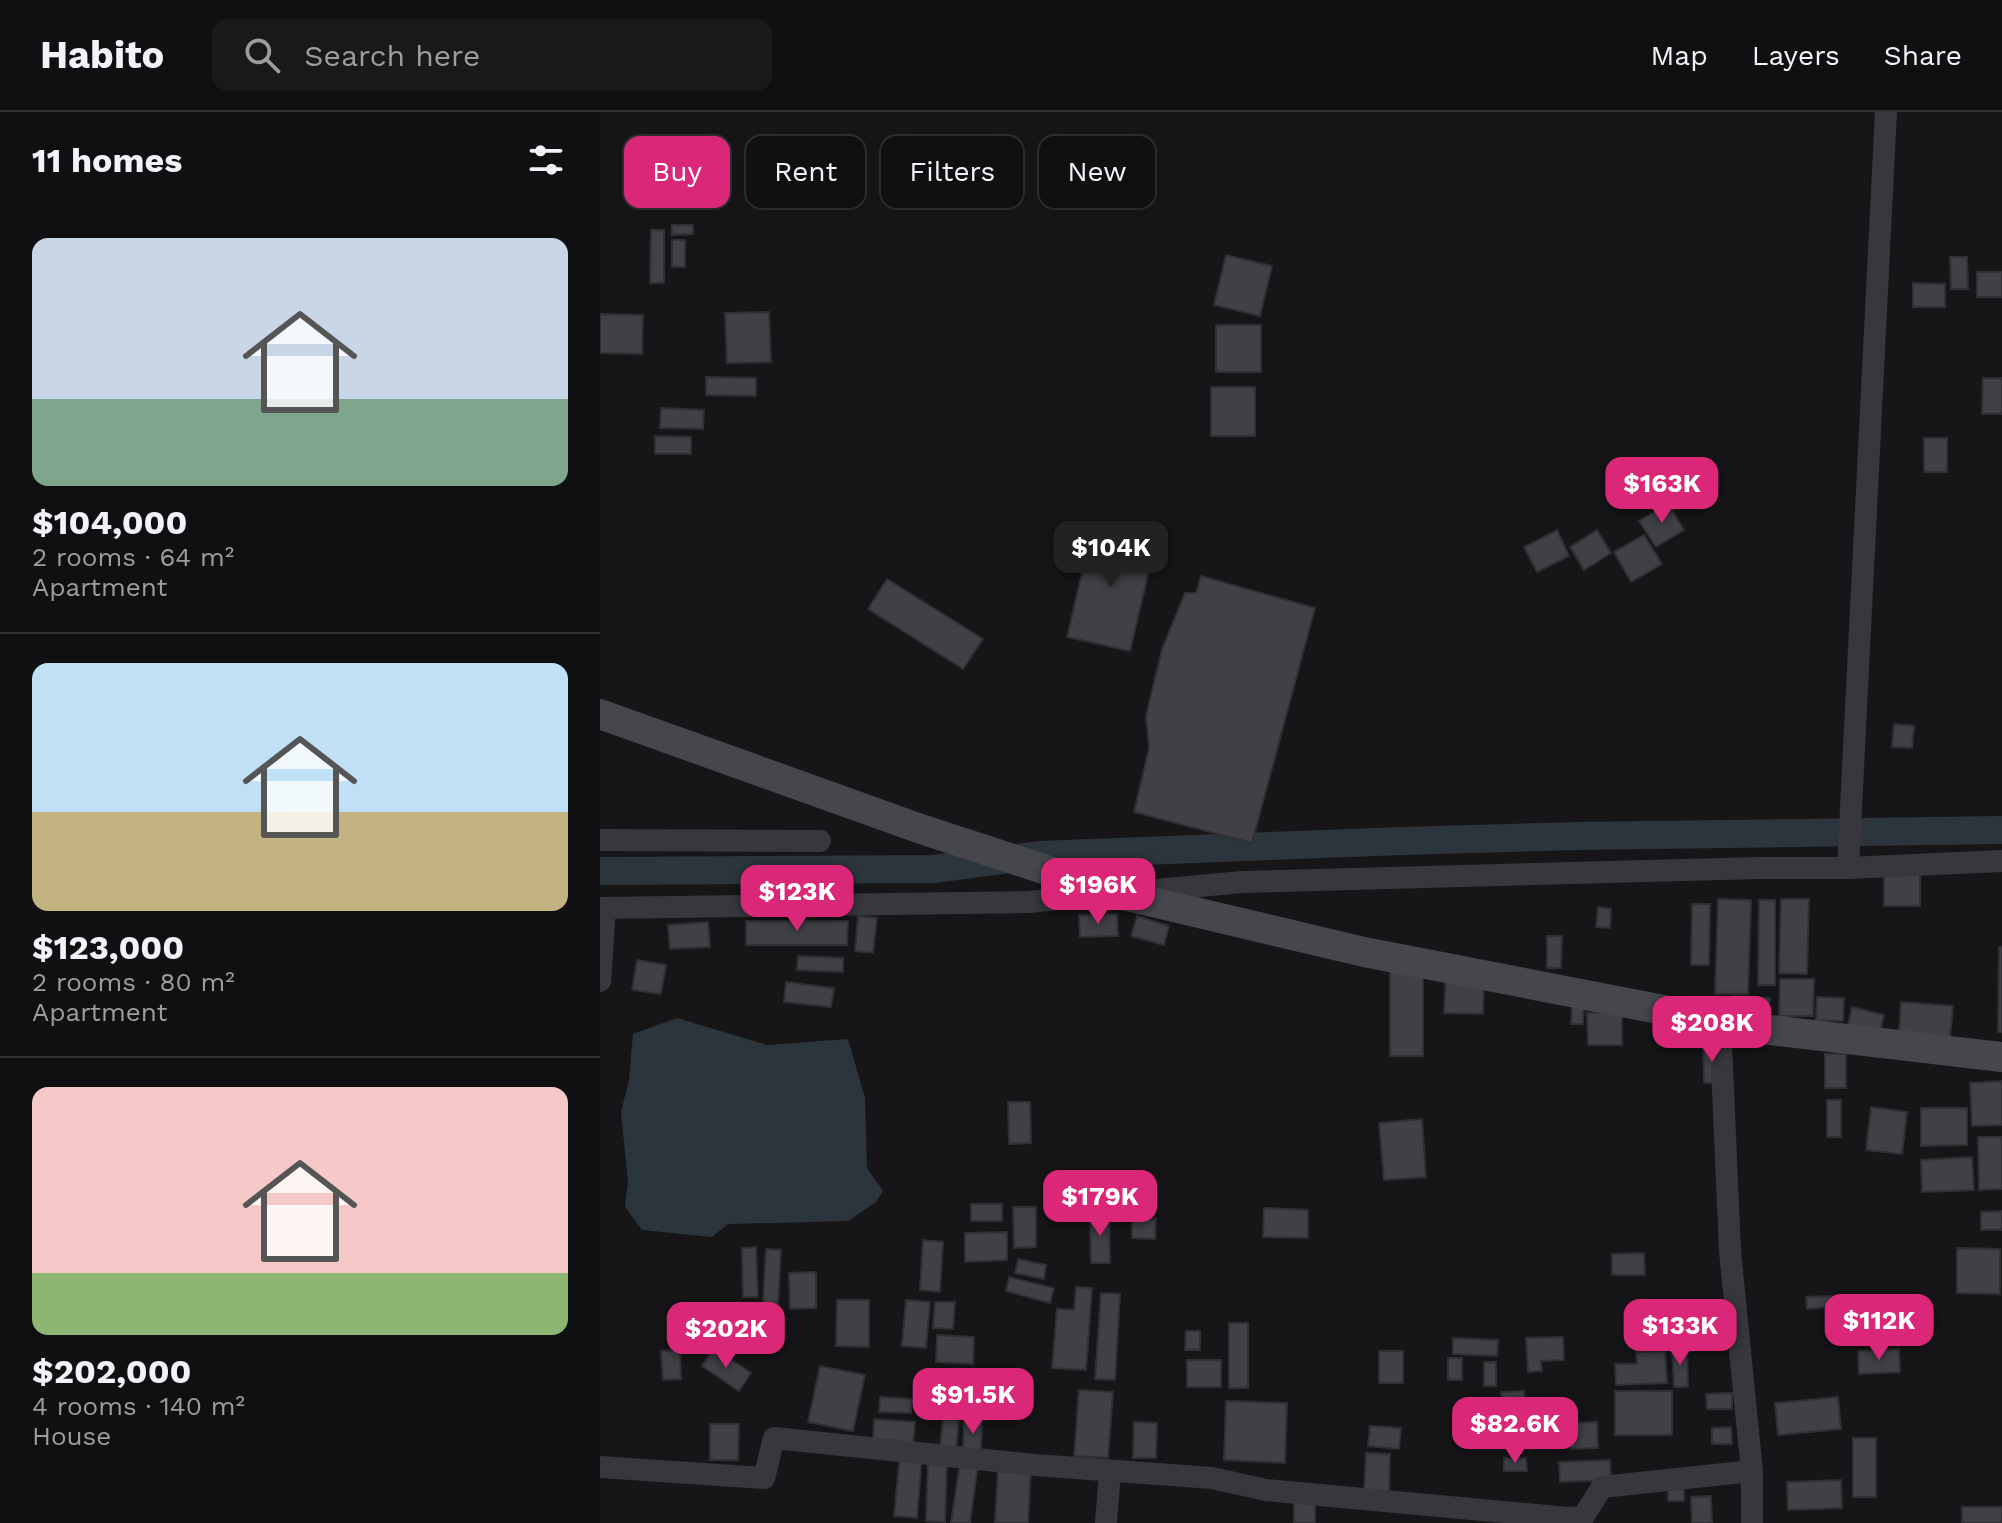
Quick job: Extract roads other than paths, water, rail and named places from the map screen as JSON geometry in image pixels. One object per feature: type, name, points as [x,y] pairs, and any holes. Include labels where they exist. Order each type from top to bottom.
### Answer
[{"type":"street","points":[[1849,859],[1886,112]]},
{"type":"street","points":[[600,714],[918,828],[1123,895],[1364,952],[1762,1029],[2002,1057]]},
{"type":"street","points":[[600,840],[820,841]]},
{"type":"street","points":[[600,981],[603,908],[1028,902],[1242,882],[1759,868],[1849,859],[2002,861]]},
{"type":"street","points":[[1720,1021],[1730,1251],[1752,1471],[1752,1523]]},
{"type":"street","points":[[600,1467],[764,1478],[774,1438],[1212,1478],[1266,1490],[1568,1518],[1583,1517],[1602,1487],[1752,1471]]},
{"type":"street","points":[[1106,1523],[1110,1471]]},
{"type":"waterway","points":[[600,871],[933,869],[1040,855],[1401,841],[2002,830]]}]
